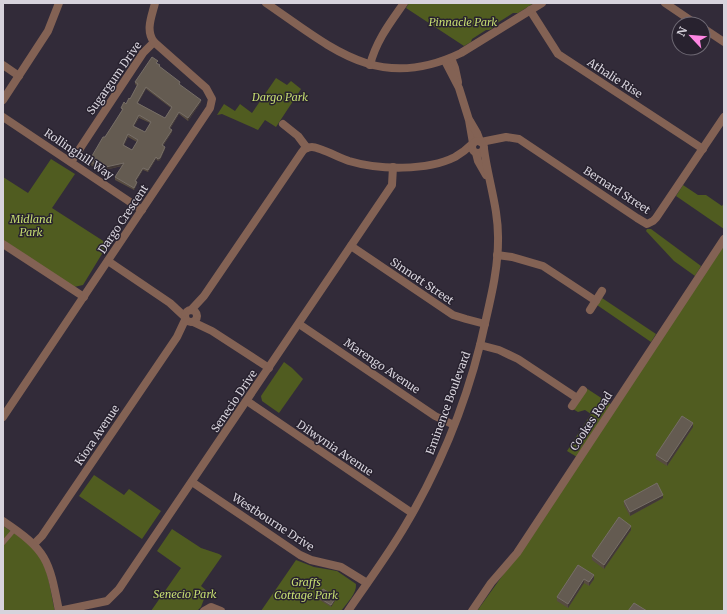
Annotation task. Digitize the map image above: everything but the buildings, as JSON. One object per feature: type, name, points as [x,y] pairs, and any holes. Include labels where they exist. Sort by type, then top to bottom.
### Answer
[{"type":"street","points":[[3,100],[48,31],[59,3]]},
{"type":"street","name":"Sugargum Drive","points":[[71,162],[143,53],[154,42],[150,36],[149,30],[156,3]]},
{"type":"street","points":[[266,3],[335,50],[370,65],[397,69],[423,66],[448,59],[461,53],[542,3]]},
{"type":"street","points":[[370,65],[379,39],[404,3]]},
{"type":"street","points":[[665,3],[684,16]]},
{"type":"street","name":"Athalie Rise","points":[[530,10],[558,54],[703,149]]},
{"type":"street","points":[[711,33],[724,42]]},
{"type":"street","name":"Dargo Crescent","points":[[3,417],[212,103],[210,93],[206,88],[154,42]]},
{"type":"street","name":"Eminence Boulevard","points":[[348,611],[388,552],[412,513],[436,467],[454,425],[470,380],[485,324],[497,255],[498,241],[496,214],[479,144],[459,88],[456,68],[448,59]]},
{"type":"street","points":[[3,65],[19,76]]},
{"type":"street","name":"Rollinghill Way","points":[[3,117],[142,210]]},
{"type":"street","name":"Bernard Street","points":[[479,144],[501,137],[510,136],[523,141],[647,224],[653,222],[656,218],[724,117]]},
{"type":"street","points":[[283,124],[298,136],[307,148],[314,148],[340,158],[365,165],[416,167],[428,165],[442,162],[479,144],[481,152],[454,157]]},
{"type":"street","name":"Kiora Avenue","points":[[34,544],[42,536],[302,152],[307,148]]},
{"type":"street","name":"Eminence Boulevard","points":[[475,153],[489,181]]},
{"type":"street","name":"Senecio Drive","points":[[59,611],[101,603],[114,595],[247,401],[392,185],[393,167]]},
{"type":"street","name":"Cookes Road","points":[[472,611],[491,583],[516,553],[724,239]]},
{"type":"street","points":[[3,244],[84,297]]},
{"type":"street","name":"Sinnott Street","points":[[351,246],[453,315],[485,324]]},
{"type":"street","points":[[497,255],[518,258],[543,266],[596,301]]},
{"type":"street","points":[[108,261],[269,368]]},
{"type":"street","points":[[590,310],[602,291]]},
{"type":"street","name":"Marengo Avenue","points":[[299,324],[435,416],[454,425]]},
{"type":"street","points":[[480,345],[499,350],[518,359],[577,398]]},
{"type":"street","points":[[572,406],[583,390]]},
{"type":"street","name":"Dilwynia Avenue","points":[[247,401],[412,513]]},
{"type":"street","name":"Westbourne Drive","points":[[192,482],[300,555],[319,562],[341,567],[367,583]]},
{"type":"street","points":[[3,521],[34,544],[43,555],[50,569],[59,611]]},
{"type":"street","points":[[204,611],[211,606],[222,611]]},
{"type":"lane","points":[[3,543],[14,529]]},
{"type":"green space","name":"Pinnacle Park","points":[[409,3],[534,3],[518,13],[513,13],[494,25],[493,28],[486,30],[472,39],[471,42],[464,46],[406,8]]},
{"type":"green space","name":"Dargo Park","points":[[276,78],[287,85],[291,81],[301,89],[276,127],[265,120],[258,130],[222,114],[217,115],[224,104],[235,111],[240,104],[252,113]]},
{"type":"green space","name":"Midland Park","points":[[51,159],[75,174],[52,208],[108,244],[83,285],[74,287],[3,240],[3,177],[28,193]]},
{"type":"green space","points":[[683,185],[698,195],[706,195],[722,206],[724,203],[724,229],[676,196]]},
{"type":"green space","points":[[647,229],[651,229],[701,266],[695,276],[674,261],[646,231]]},
{"type":"green space","points":[[724,245],[724,611],[477,611],[505,572]]},
{"type":"green space","points":[[602,298],[656,334],[651,342],[597,305]]},
{"type":"green space","points":[[284,362],[303,379],[279,413],[262,401],[261,396]]},
{"type":"green space","points":[[586,388],[612,405],[577,457],[567,451],[591,414],[585,410],[578,412],[573,409]]},
{"type":"green space","points":[[94,475],[124,495],[129,489],[161,511],[142,539],[79,496]]},
{"type":"green space","points":[[3,526],[29,544],[40,557],[44,564],[55,611],[3,611]]},
{"type":"green space","name":"Senecio Park","points":[[172,529],[201,548],[222,556],[201,586],[207,591],[201,607],[197,611],[151,611],[181,568],[157,551]]},
{"type":"green space","name":"Graffs Cottage Park","points":[[296,560],[314,567],[337,571],[356,584],[355,591],[341,611],[261,611]]}]
